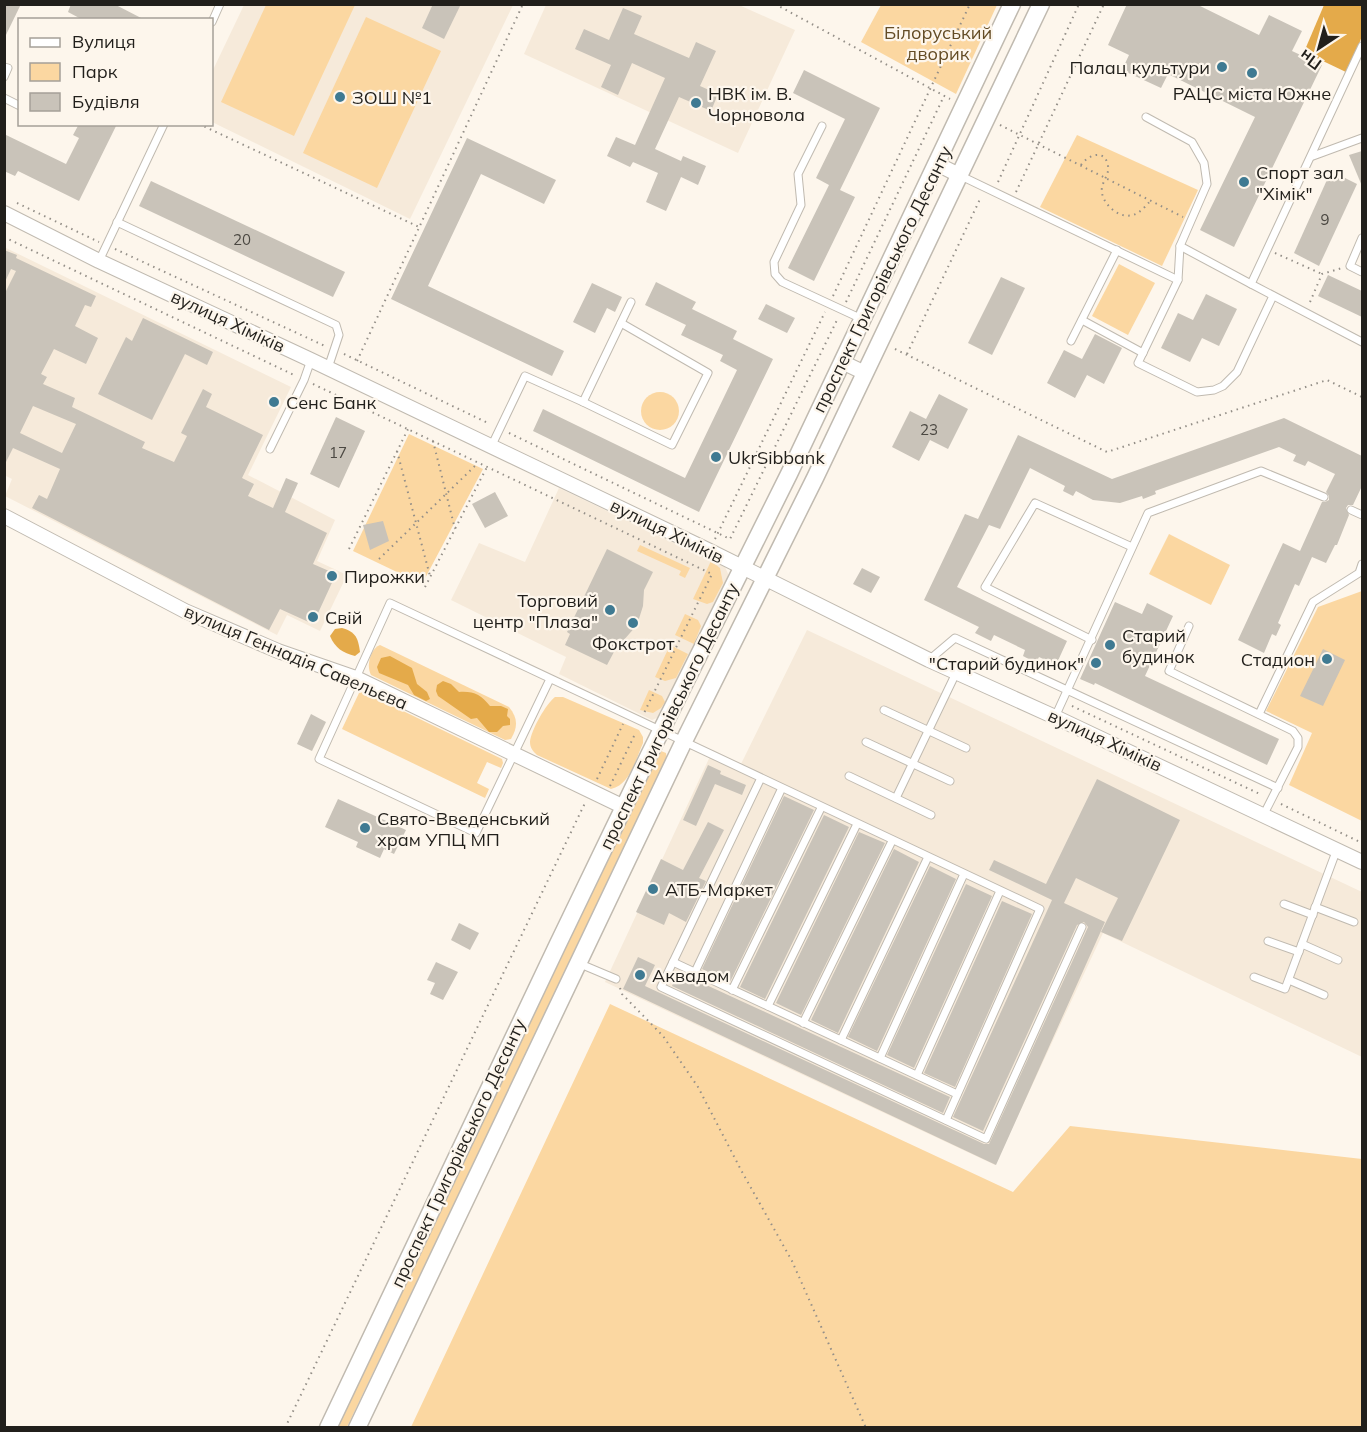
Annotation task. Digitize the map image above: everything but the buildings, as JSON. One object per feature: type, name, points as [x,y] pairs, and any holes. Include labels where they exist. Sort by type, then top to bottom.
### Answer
[{"type":"street","name":"проспект Григорівського Десанту","points":[[328,1428],[624,807],[842,362],[1012,4]]},
{"type":"street","name":"проспект Григорівського Десанту","points":[[357,1428],[683,742],[815,478],[1041,4]]},
{"type":"street","points":[[937,164],[959,175]]},
{"type":"street","name":"вулиця Хіміків","points":[[4,213],[99,261],[710,551],[956,673],[1362,861]]},
{"type":"street","points":[[842,362],[865,373]]},
{"type":"street","name":"вулиця Геннадія Савельєва","points":[[4,516],[185,611],[278,651],[356,678],[624,807]]},
{"type":"lane","points":[[213,20],[220,4]]},
{"type":"lane","points":[[1251,284],[1313,156],[1362,46]]},
{"type":"lane","points":[[4,66],[8,68],[4,77]]},
{"type":"lane","points":[[4,98],[18,105]]},
{"type":"lane","points":[[1146,117],[1192,142],[1204,163],[1207,184],[1180,246],[1178,280],[1138,363],[1197,392],[1214,390],[1223,386],[1237,372],[1273,296]]},
{"type":"lane","points":[[99,261],[163,126]]},
{"type":"lane","points":[[822,126],[798,174],[801,205],[774,262],[775,274],[782,282],[862,319]]},
{"type":"lane","points":[[1313,156],[1362,138]]},
{"type":"lane","points":[[959,175],[1178,280]]},
{"type":"lane","points":[[117,222],[336,325],[339,335],[328,368]]},
{"type":"lane","points":[[1362,238],[1350,266],[1362,272]]},
{"type":"lane","points":[[1180,246],[1305,314],[1362,342]]},
{"type":"lane","points":[[1071,341],[1117,250]]},
{"type":"lane","points":[[583,402],[631,302]]},
{"type":"lane","points":[[1082,320],[1143,353]]},
{"type":"lane","points":[[491,447],[525,376],[672,445],[708,373],[621,323]]},
{"type":"lane","points":[[270,449],[304,380],[311,360]]},
{"type":"lane","points":[[1055,717],[1148,513],[1261,471],[1324,497]]},
{"type":"lane","points":[[1092,640],[985,587],[1035,503],[1132,546]]},
{"type":"lane","points":[[1351,510],[1362,515]]},
{"type":"lane","points":[[1259,714],[1313,602],[1359,573],[1362,564]]},
{"type":"lane","points":[[550,679],[476,833],[319,759],[390,603],[661,731],[760,780],[1040,909],[946,1120]]},
{"type":"lane","points":[[1189,626],[1169,671],[1293,731],[1298,738],[1298,747],[1264,814]]},
{"type":"lane","points":[[929,660],[955,638],[1278,788]]},
{"type":"lane","points":[[896,798],[956,673]]},
{"type":"lane","points":[[884,710],[966,748]]},
{"type":"lane","points":[[866,742],[950,781]]},
{"type":"lane","points":[[849,776],[931,815]]},
{"type":"lane","points":[[760,780],[661,987],[986,1139],[1083,927]]},
{"type":"lane","points":[[695,972],[781,789]]},
{"type":"lane","points":[[732,990],[821,808]]},
{"type":"lane","points":[[768,1006],[857,824]]},
{"type":"lane","points":[[804,1023],[892,841]]},
{"type":"lane","points":[[1254,977],[1286,989],[1337,849]]},
{"type":"lane","points":[[841,1040],[928,857]]},
{"type":"lane","points":[[880,1058],[964,874]]},
{"type":"lane","points":[[917,1075],[1000,891]]},
{"type":"lane","points":[[1284,904],[1354,922]]},
{"type":"lane","points":[[1268,941],[1338,960]]},
{"type":"lane","points":[[673,962],[957,1094]]},
{"type":"lane","points":[[578,963],[616,979]]},
{"type":"lane","points":[[1289,980],[1324,996]]},
{"type":"path","points":[[357,361],[523,4]]},
{"type":"path","points":[[710,551],[970,4]]},
{"type":"path","points":[[993,191],[1079,4]]},
{"type":"path","points":[[1012,200],[1104,4]]},
{"type":"path","points":[[204,126],[419,227]]},
{"type":"path","points":[[1081,165],[1092,155],[1097,154],[1105,159],[1108,166],[1102,191],[1106,202],[1117,212],[1129,216],[1135,215],[1150,200]]},
{"type":"path","points":[[907,354],[985,188]]},
{"type":"path","points":[[15,202],[357,361],[730,540]]},
{"type":"path","points":[[4,237],[712,574],[604,797]]},
{"type":"path","points":[[1268,250],[1322,274],[1350,266]]},
{"type":"path","points":[[1305,314],[1322,274]]},
{"type":"path","points":[[880,341],[1107,453],[1327,380],[1362,397]]},
{"type":"path","points":[[349,549],[408,429]]},
{"type":"path","points":[[433,441],[455,529]]},
{"type":"path","points":[[397,451],[430,576]]},
{"type":"path","points":[[379,559],[478,463]]},
{"type":"path","points":[[425,587],[488,467]]},
{"type":"path","points":[[1062,702],[1362,843]]},
{"type":"path","points":[[285,1428],[627,715]]},
{"type":"path","points":[[616,979],[622,994],[663,1036],[698,1087],[792,1261],[866,1428]]},
{"type":"shaded area","name":"ЗОШ №1","points":[[244,5],[513,5],[410,219],[213,122],[213,70]]},
{"type":"shaded area","name":"НВК ім. В. Чорновола","points":[[546,5],[739,5],[795,30],[738,153],[524,54]]},
{"type":"shaded area","points":[[1324,5],[1362,5],[1362,36],[1348,73],[1304,52]]},
{"type":"shaded area","points":[[4,247],[291,387],[248,475],[335,520],[317,561],[347,575],[320,631],[287,615],[277,635],[5,496],[12,479],[4,475]]},
{"type":"shaded area","points":[[559,488],[725,567],[730,578],[659,717],[652,720],[559,674],[566,657],[451,600],[479,543],[525,562]]},
{"type":"shaded area","points":[[342,628],[350,631],[357,639],[360,652],[355,656],[340,649],[330,636],[335,629]]},
{"type":"shaded area","points":[[807,630],[1362,892],[1362,1057],[1103,933],[995,1165],[605,982],[713,750],[741,764]]},
{"type":"shaded area","points":[[390,656],[412,668],[417,684],[427,692],[430,699],[426,701],[414,695],[408,685],[379,673],[377,667],[381,658]]},
{"type":"shaded area","points":[[443,681],[451,684],[459,692],[477,694],[490,706],[501,706],[508,709],[507,716],[510,719],[510,725],[503,726],[497,732],[489,732],[477,718],[471,719],[438,696],[437,685]]},
{"type":"green space","points":[[266,5],[355,5],[294,136],[221,102]]},
{"type":"green space","name":"Білоруський дворик","points":[[881,5],[997,5],[956,94],[861,42]]},
{"type":"green space","points":[[366,17],[441,51],[377,188],[303,153]]},
{"type":"green space","points":[[1077,135],[1198,190],[1162,266],[1040,207]]},
{"type":"green space","points":[[1119,264],[1155,283],[1128,335],[1092,316]]},
{"type":"green space","points":[[660,392],[674,397],[679,411],[674,425],[660,430],[646,425],[641,411],[646,397]]},
{"type":"green space","points":[[409,434],[483,469],[422,584],[353,551]]},
{"type":"green space","points":[[1169,534],[1230,565],[1211,605],[1149,574]]},
{"type":"green space","points":[[640,545],[690,568],[685,578],[679,575],[681,571],[637,551]]},
{"type":"green space","points":[[711,561],[720,568],[723,583],[713,602],[707,604],[693,599]]},
{"type":"green space","name":"Стадион","points":[[1362,591],[1362,821],[1289,785],[1312,733],[1266,711],[1318,607]]},
{"type":"green space","points":[[685,614],[698,620],[701,626],[694,644],[675,635]]},
{"type":"green space","points":[[380,645],[509,707],[516,723],[511,739],[505,740],[371,675],[370,658]]},
{"type":"green space","points":[[670,645],[688,654],[676,678],[665,681],[655,677]]},
{"type":"green space","points":[[649,690],[662,696],[665,702],[653,713],[640,710]]},
{"type":"green space","points":[[364,692],[502,759],[501,768],[487,762],[477,783],[489,789],[485,798],[342,729],[359,693]]},
{"type":"green space","points":[[555,697],[563,697],[639,730],[643,743],[632,770],[618,787],[611,789],[537,755],[532,749],[530,742],[536,724]]},
{"type":"green space","points":[[661,751],[666,753],[667,760],[347,1427],[337,1428],[658,753]]},
{"type":"green space","points":[[610,1004],[1013,1192],[1070,1126],[1362,1159],[1362,1427],[411,1427]]},
{"type":"place","name":"Палац культури","points":[[1222,67]]},
{"type":"place","name":"РАЦС міста Южне","points":[[1252,73]]},
{"type":"place","name":"ЗОШ №1","points":[[340,97]]},
{"type":"place","name":"НВК ім. В. Чорновола","points":[[696,103]]},
{"type":"place","name":"Спорт зал \"Хімік\"","points":[[1244,182]]},
{"type":"place","name":"Сенс Банк","points":[[274,402]]},
{"type":"place","name":"UkrSibbank","points":[[716,457]]},
{"type":"place","name":"Пирожки","points":[[332,576]]},
{"type":"place","name":"Торговий центр \"Плаза\"","points":[[610,610]]},
{"type":"place","name":"Свій","points":[[313,617]]},
{"type":"place","name":"Фокстрот","points":[[633,623]]},
{"type":"place","name":"Старий будинок","points":[[1110,645]]},
{"type":"place","name":"Стадион","points":[[1327,659]]},
{"type":"place","name":"\"Старий будинок\"","points":[[1096,663]]},
{"type":"place","name":"Свято-Введенський храм УПЦ МП","points":[[365,828]]},
{"type":"place","name":"АТБ-Маркет","points":[[653,889]]},
{"type":"place","name":"Аквадом","points":[[640,975]]}]
